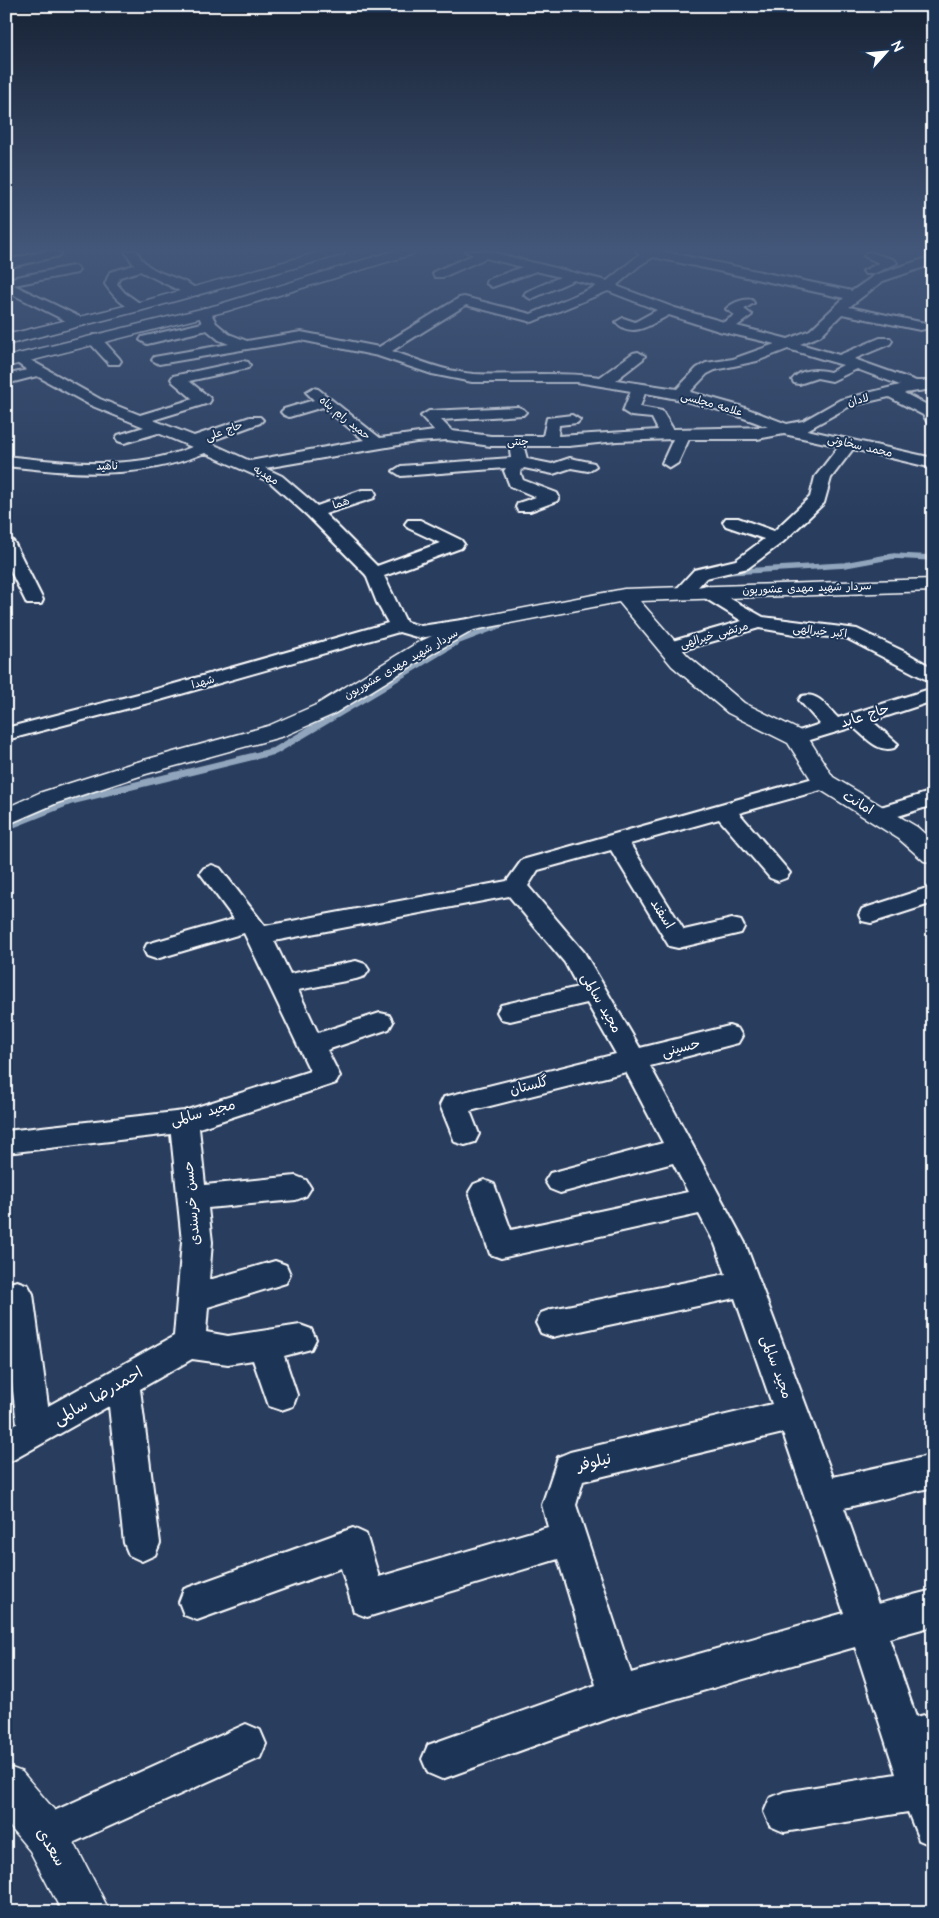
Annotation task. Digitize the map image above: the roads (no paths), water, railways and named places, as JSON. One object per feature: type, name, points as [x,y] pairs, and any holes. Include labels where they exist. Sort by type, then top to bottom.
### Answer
[{"type":"street","points":[[12,360],[88,341]]},
{"type":"street","points":[[95,341],[114,361]]},
{"type":"street","points":[[234,341],[246,345]]},
{"type":"street","name":"علامه مجلسی","points":[[160,360],[273,341]]},
{"type":"street","name":"علامه مجلسی","points":[[324,341],[381,352],[437,371],[472,378],[576,378],[680,394],[736,409],[788,430]]},
{"type":"street","points":[[381,352],[400,341]]},
{"type":"street","points":[[777,341],[890,373],[914,386]]},
{"type":"street","points":[[680,394],[702,371],[721,364],[752,358],[795,341]]},
{"type":"street","points":[[840,360],[885,341]]},
{"type":"street","points":[[603,382],[638,356]]},
{"type":"street","name":"مهدیه","points":[[12,360],[38,371],[95,402],[200,444],[276,479],[314,512],[374,573],[386,603],[399,626]]},
{"type":"street","points":[[721,364],[742,370]]},
{"type":"street","points":[[799,380],[816,373],[832,377],[856,364]]},
{"type":"street","points":[[138,420],[204,400],[178,379],[243,365]]},
{"type":"street","points":[[6,380],[38,371]]},
{"type":"street","name":"لادان","points":[[788,430],[807,425],[845,403],[914,386],[933,386]]},
{"type":"street","points":[[640,388],[631,411],[657,414],[675,434],[670,464]]},
{"type":"street","name":"حمید رام پناه","points":[[313,392],[377,443]]},
{"type":"street","points":[[891,392],[929,412],[933,420]]},
{"type":"street","points":[[290,412],[325,402]]},
{"type":"street","points":[[447,435],[429,416],[518,412]]},
{"type":"street","name":"حاج علی","points":[[200,444],[255,420]]},
{"type":"street","points":[[550,440],[552,421],[572,420]]},
{"type":"street","points":[[124,438],[159,428]]},
{"type":"street","name":"جنتی","points":[[250,466],[272,456],[447,435],[491,441],[569,441],[634,435],[757,434],[788,430]]},
{"type":"street","name":"محمد سخاوتی","points":[[788,430],[933,463]]},
{"type":"street","points":[[629,452],[634,435]]},
{"type":"street","points":[[516,441],[520,462]]},
{"type":"street","name":"ناهید","points":[[8,453],[74,466],[120,466],[167,462],[200,444]]},
{"type":"street","points":[[681,594],[700,574],[742,564],[777,538],[818,499],[823,476],[849,444]]},
{"type":"street","points":[[240,446],[272,456]]},
{"type":"street","points":[[64,451],[74,466]]},
{"type":"street","points":[[520,462],[512,471],[516,483],[551,497],[524,507]]},
{"type":"street","points":[[401,471],[456,474],[520,462],[553,469],[570,463],[588,466]]},
{"type":"street","name":"هما","points":[[314,512],[368,494]]},
{"type":"street","points":[[732,522],[777,538]]},
{"type":"street","points":[[374,573],[456,544],[414,524]]},
{"type":"street","points":[[6,544],[34,600]]},
{"type":"street","name":"سردار شهید مهدی عشوریون","points":[[6,817],[48,798],[138,768],[276,731],[324,710],[425,648],[468,625],[624,595],[933,585]]},
{"type":"street","name":"اکبر خیرالهی","points":[[706,591],[758,622],[800,629],[850,633],[898,656],[933,677]]},
{"type":"street","points":[[624,595],[680,661],[736,708],[797,738]]},
{"type":"street","name":"مرتضی خیرالهی","points":[[669,648],[758,622]]},
{"type":"street","points":[[399,626],[420,632],[468,625]]},
{"type":"street","name":"شهدا","points":[[6,734],[153,696],[399,626]]},
{"type":"street","name":"حاج عابد","points":[[797,738],[933,694]]},
{"type":"street","points":[[809,700],[834,726]]},
{"type":"street","points":[[856,719],[887,744]]},
{"type":"street","name":"امانت","points":[[797,738],[824,782],[908,833],[933,855]]},
{"type":"street","points":[[156,950],[254,929],[516,887],[530,865],[824,782]]},
{"type":"street","points":[[879,815],[933,798]]},
{"type":"street","points":[[724,810],[778,873]]},
{"type":"street","name":"اسفند","points":[[616,840],[678,940],[732,927]]},
{"type":"street","name":"مجید سالمی","points":[[6,1142],[184,1122],[326,1076],[254,929],[212,873]]},
{"type":"street","name":"مجید سالمی","points":[[516,887],[575,958],[633,1060],[730,1243],[823,1496],[866,1625],[918,1735],[927,1808]]},
{"type":"street","points":[[870,915],[933,894]]},
{"type":"street","points":[[282,984],[356,970]]},
{"type":"street","points":[[510,1012],[594,992]]},
{"type":"street","points":[[311,1045],[380,1022]]},
{"type":"street","name":"حسینی","points":[[633,1060],[729,1036]]},
{"type":"street","name":"گلستان","points":[[464,1134],[454,1105],[633,1060]]},
{"type":"street","name":"حسن خرسندی","points":[[184,1122],[197,1242],[189,1344]]},
{"type":"street","points":[[560,1181],[681,1150]]},
{"type":"street","points":[[192,1198],[296,1188]]},
{"type":"street","points":[[484,1192],[500,1245],[708,1200]]},
{"type":"street","points":[[193,1298],[275,1274]]},
{"type":"street","points":[[552,1323],[744,1283]]},
{"type":"street","points":[[17,1294],[35,1432]]},
{"type":"street","points":[[189,1344],[228,1350],[300,1339]]},
{"type":"street","name":"احمدرضا سالمی","points":[[6,1448],[189,1344]]},
{"type":"street","points":[[264,1345],[281,1395]]},
{"type":"street","points":[[123,1382],[142,1543]]},
{"type":"street","name":"نیلوفر","points":[[619,1696],[559,1505],[570,1468],[793,1415]]},
{"type":"street","points":[[823,1496],[933,1471]]},
{"type":"street","points":[[198,1602],[353,1546],[367,1599],[569,1538]]},
{"type":"street","points":[[442,1759],[619,1696],[866,1625],[933,1608]]},
{"type":"street","points":[[46,1835],[246,1744]]},
{"type":"street","name":"سعدی","points":[[6,1788],[46,1835],[87,1912]]},
{"type":"street","points":[[784,1812],[927,1808]]},
{"type":"waterway","points":[[727,572],[845,565],[894,556],[933,558]]},
{"type":"waterway","points":[[381,688],[459,641],[509,622]]},
{"type":"waterway","points":[[6,827],[71,801],[275,751],[383,687]]}]
